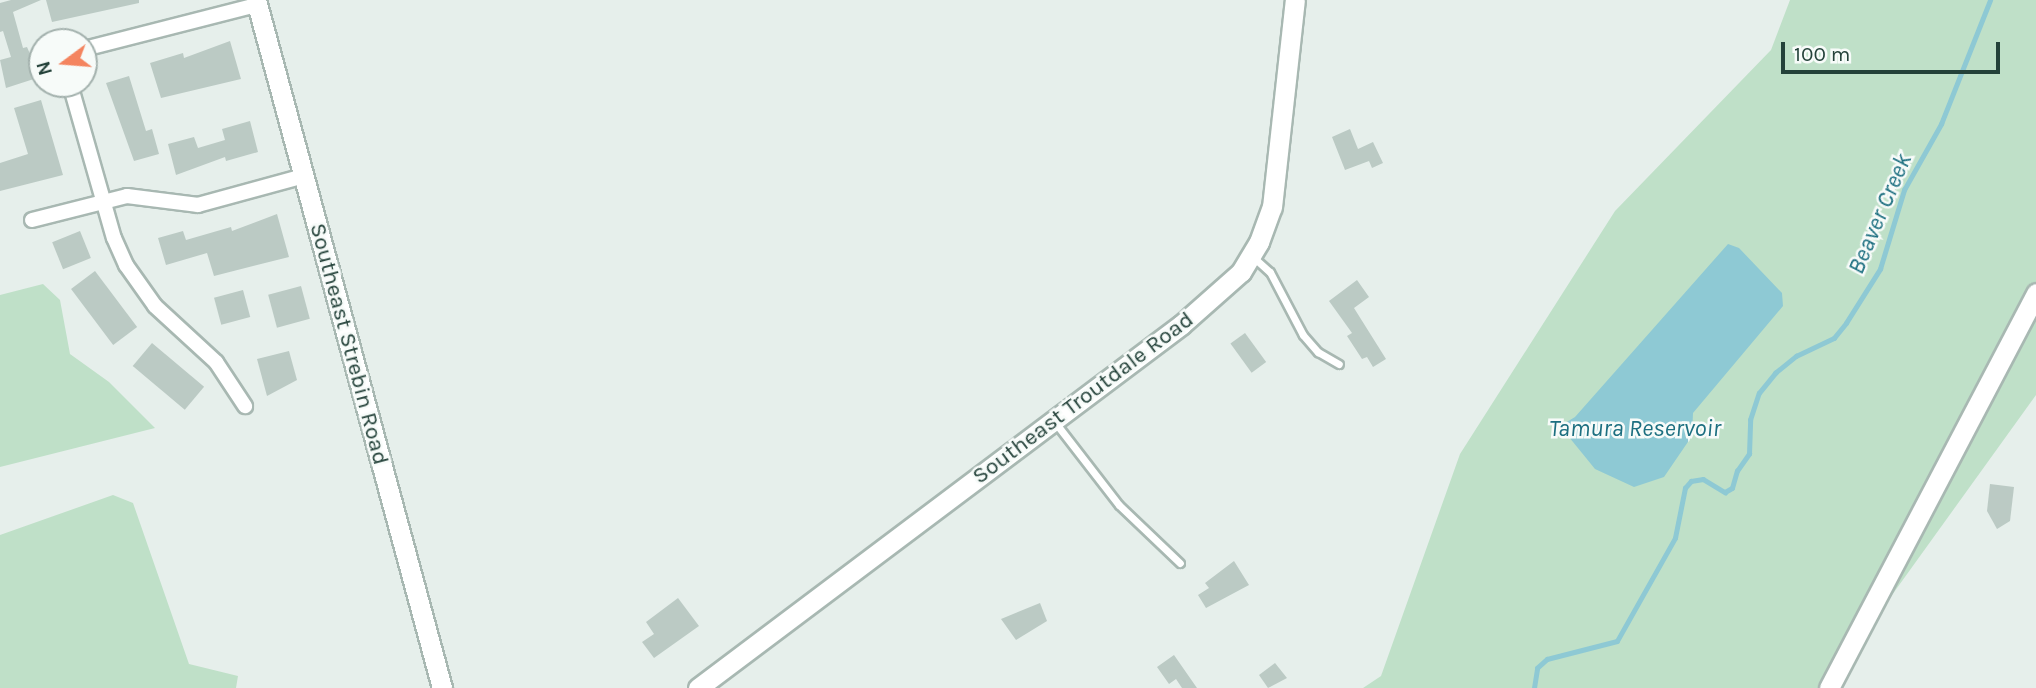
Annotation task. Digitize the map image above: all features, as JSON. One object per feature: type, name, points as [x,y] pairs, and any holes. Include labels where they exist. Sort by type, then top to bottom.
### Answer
[{"type":"street","name":"Southeast Troutdale Road","points":[[701,687],[1181,326],[1223,289],[1252,256],[1266,225],[1276,184],[1295,0]]},
{"type":"street","points":[[98,45],[257,2]]},
{"type":"street","name":"Southeast Strebin Road","points":[[257,2],[442,688]]},
{"type":"street","points":[[74,98],[114,238],[138,286],[216,362],[245,406]]},
{"type":"street","points":[[32,220],[127,197],[198,205],[304,176]]},
{"type":"street","points":[[1829,688],[2036,293]]},
{"type":"lane","points":[[1252,256],[1270,272],[1303,335],[1339,364]]},
{"type":"lane","points":[[1054,421],[1119,505],[1180,563]]},
{"type":"green space","points":[[1790,0],[2036,0],[2036,395],[1825,688],[1363,688],[1381,676],[1460,454],[1615,211],[1771,50]]},
{"type":"green space","points":[[43,284],[60,300],[70,354],[109,382],[155,428],[0,467],[0,295]]},
{"type":"green space","points":[[113,495],[133,503],[189,664],[238,676],[236,688],[0,688],[0,535]]},
{"type":"water","name":"Tamura Reservoir","points":[[1728,244],[1739,248],[1782,293],[1783,306],[1693,413],[1692,436],[1664,477],[1634,487],[1595,469],[1560,426],[1575,417]]},
{"type":"building","points":[[11,0],[41,0],[13,12],[23,48],[28,49],[28,81],[6,88],[0,60],[11,57],[3,31],[0,32],[0,3]]},
{"type":"building","points":[[46,0],[139,0],[139,3],[52,22]]},
{"type":"building","points":[[230,41],[241,79],[161,98],[150,63],[183,53],[184,58]]},
{"type":"building","points":[[129,76],[146,131],[152,129],[159,154],[134,161],[106,83]]},
{"type":"building","points":[[41,100],[63,175],[0,191],[0,163],[28,154],[14,108]]},
{"type":"building","points":[[250,121],[258,152],[226,161],[225,157],[176,175],[168,144],[194,137],[198,148],[225,140],[222,129]]},
{"type":"building","points":[[1350,129],[1358,149],[1373,142],[1383,163],[1372,168],[1369,161],[1345,170],[1332,137]]},
{"type":"building","points":[[277,214],[289,257],[214,276],[207,253],[166,265],[158,238],[183,231],[186,240],[231,227],[232,231]]},
{"type":"building","points":[[80,231],[91,258],[63,269],[52,242]]},
{"type":"building","points":[[95,271],[137,327],[113,345],[71,289]]},
{"type":"building","points":[[1357,280],[1369,297],[1354,308],[1386,359],[1373,367],[1367,357],[1362,359],[1347,336],[1352,333],[1329,301]]},
{"type":"building","points":[[301,286],[310,319],[277,328],[268,295]]},
{"type":"building","points":[[243,290],[250,317],[221,325],[214,298]]},
{"type":"building","points":[[1245,333],[1266,362],[1252,373],[1230,344]]},
{"type":"building","points":[[152,343],[204,387],[185,410],[133,366]]},
{"type":"building","points":[[289,351],[297,380],[267,396],[257,359]]},
{"type":"building","points":[[1990,484],[2014,487],[2010,521],[1997,529],[1987,511]]},
{"type":"building","points":[[1234,561],[1249,585],[1206,608],[1198,595],[1209,588],[1205,583]]},
{"type":"building","points":[[678,598],[699,626],[654,658],[642,642],[654,634],[646,622]]},
{"type":"building","points":[[1040,603],[1047,621],[1016,640],[1001,619]]},
{"type":"building","points":[[1174,655],[1197,688],[1182,688],[1176,679],[1169,684],[1157,667]]},
{"type":"building","points":[[1275,663],[1287,678],[1268,688],[1259,675]]},
{"type":"waterway","name":"Beaver Creek","points":[[1534,688],[1537,668],[1547,659],[1617,641],[1675,538],[1685,488],[1691,481],[1703,479],[1725,492],[1732,488],[1737,471],[1749,454],[1750,420],[1759,393],[1775,373],[1796,356],[1834,338],[1846,323],[1880,269],[1904,190],[1941,124],[1990,0]]}]
